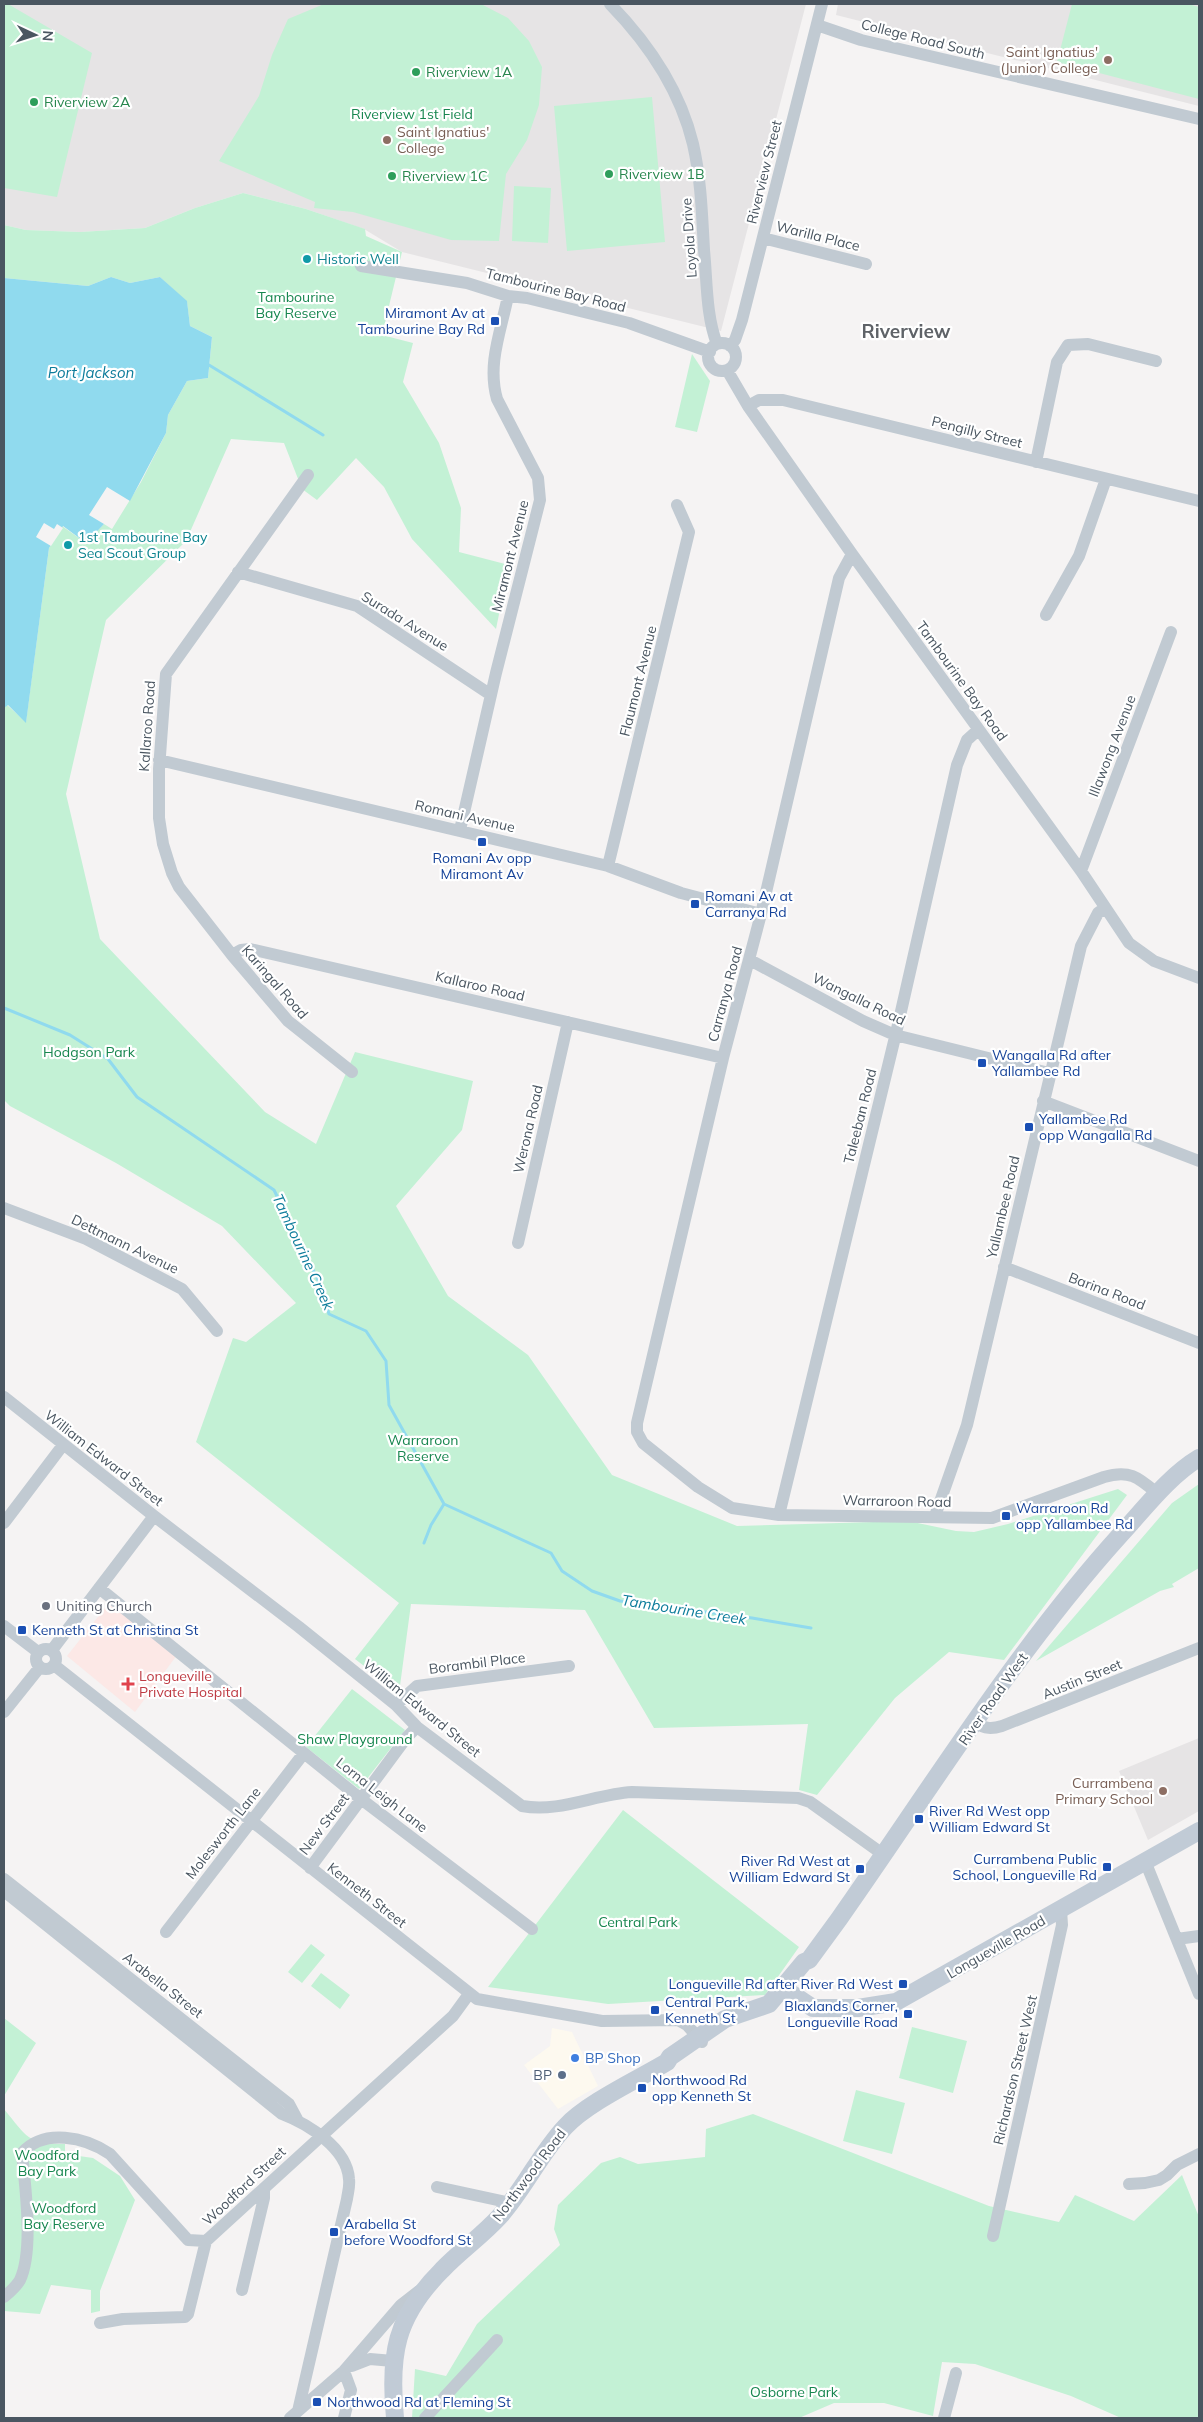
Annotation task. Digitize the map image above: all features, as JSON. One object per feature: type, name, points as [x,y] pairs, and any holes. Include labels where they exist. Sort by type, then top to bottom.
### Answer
[{"type":"main road","name":"River Road West","points":[[786,1990],[808,1966],[809,1960],[1037,1637],[1100,1558],[1158,1494],[1188,1464],[1199,1458]]},
{"type":"main road","name":"Longueville Road","points":[[786,1990],[808,2006],[818,2009],[882,2006],[896,2002],[1199,1830]]},
{"type":"main road","name":"Northwood Road","points":[[426,2288],[511,2203],[556,2138],[570,2122],[601,2100],[666,2062],[670,2057],[700,2039],[770,2014],[786,1990]]},
{"type":"main road","points":[[395,2418],[392,2361],[403,2323],[426,2288]]},
{"type":"street","name":"Loyola Drive","points":[[610,4],[638,34],[661,69],[680,106],[693,144],[701,200],[709,308],[719,347]]},
{"type":"street","name":"Riverview Street","points":[[719,347],[739,332],[822,4]]},
{"type":"street","name":"College Road South","points":[[817,25],[861,40],[1199,119]]},
{"type":"street","name":"Warilla Place","points":[[763,238],[866,264]]},
{"type":"street","name":"Tambourine Bay Road","points":[[361,266],[450,279],[508,296],[527,298],[719,347]]},
{"type":"street","name":"Miramont Avenue","points":[[460,830],[491,695],[540,500],[538,478],[497,399],[494,388],[495,353],[508,296]]},
{"type":"street","points":[[1036,462],[1056,362],[1068,345],[1088,344],[1156,361]]},
{"type":"street","points":[[719,347],[736,357],[734,365],[727,370],[719,371],[712,367],[708,360],[719,347]]},
{"type":"street","name":"Tambourine Bay Road","points":[[727,370],[748,406],[978,730],[1081,871],[1129,943],[1154,961],[1199,978]]},
{"type":"street","name":"Pengilly Street","points":[[748,406],[759,400],[783,400],[1199,501]]},
{"type":"street","name":"Kallaroo Road","points":[[308,475],[166,674],[159,760],[160,829],[172,873],[179,887],[228,951],[250,949],[723,1058]]},
{"type":"street","points":[[1046,616],[1079,556],[1106,479]]},
{"type":"street","name":"Flaumont Avenue","points":[[608,866],[689,532],[677,505]]},
{"type":"street","name":"Carranya Road","points":[[644,1443],[637,1432],[637,1423],[723,1058],[761,914],[839,578],[852,554]]},
{"type":"street","name":"Surada Avenue","points":[[238,572],[357,606],[491,695]]},
{"type":"street","name":"Illawong Avenue","points":[[1081,871],[1171,632]]},
{"type":"street","name":"Taleeban Road","points":[[779,1515],[895,1035],[957,765],[967,740],[978,730]]},
{"type":"street","name":"Romani Avenue","points":[[159,760],[608,866],[681,893],[761,914]]},
{"type":"street","name":"Yallambee Road","points":[[935,1516],[966,1426],[1049,1073],[1081,946],[1098,913],[1105,908]]},
{"type":"street","name":"Karingal Road","points":[[228,951],[297,1031],[352,1072]]},
{"type":"street","name":"Wangalla Road","points":[[750,960],[863,1021],[895,1035],[1049,1073]]},
{"type":"street","name":"Werona Road","points":[[518,1243],[568,1022]]},
{"type":"street","points":[[1043,1101],[1199,1161]]},
{"type":"street","name":"Dettmann Avenue","points":[[4,1208],[86,1239],[182,1289],[217,1332]]},
{"type":"street","name":"Barina Road","points":[[1004,1267],[1199,1343]]},
{"type":"street","name":"William Edward Street","points":[[4,1397],[154,1516],[299,1627],[396,1706],[417,1727],[522,1806],[538,1809],[616,1793],[632,1792],[798,1798],[810,1802],[884,1855]]},
{"type":"street","name":"Warraroon Road","points":[[644,1443],[685,1478],[732,1508],[779,1515],[992,1518],[1104,1477],[1122,1473],[1136,1477],[1158,1494]]},
{"type":"street","points":[[4,1523],[63,1445]]},
{"type":"street","points":[[52,1650],[154,1516]]},
{"type":"street","name":"Lorna Leigh Lane","points":[[98,1588],[362,1799],[532,1929]]},
{"type":"street","points":[[4,1626],[38,1652]]},
{"type":"street","points":[[43,1648],[52,1650],[56,1656],[54,1665],[46,1669],[40,1667],[35,1658],[38,1652],[43,1648]]},
{"type":"street","name":"Austin Street","points":[[976,1723],[982,1728],[992,1729],[1002,1726],[1199,1648]]},
{"type":"street","name":"Kenneth Street","points":[[54,1665],[477,1999],[602,2021],[678,2020],[688,2025],[700,2039]]},
{"type":"street","name":"Borambil Place","points":[[396,1706],[417,1686],[569,1666]]},
{"type":"street","points":[[4,1712],[40,1667]]},
{"type":"street","name":"New Street","points":[[310,1868],[417,1727]]},
{"type":"street","name":"Molesworth Lane","points":[[166,1932],[304,1752]]},
{"type":"street","points":[[1145,1861],[1199,1994]]},
{"type":"street","name":"Arabella Street","points":[[4,1879],[289,2104],[297,2119]]},
{"type":"street","name":"Arabella Street","points":[[4,1891],[282,2114],[297,2119],[320,2136],[333,2147],[343,2160],[348,2173],[349,2186],[294,2414]]},
{"type":"street","name":"Richardson Street West","points":[[993,2236],[1062,1925],[1061,1910]]},
{"type":"street","points":[[1177,1939],[1184,1936],[1199,1936]]},
{"type":"street","name":"Woodford Street","points":[[4,2297],[20,2280],[26,2255],[26,2190],[22,2153],[31,2143],[42,2138],[83,2140],[98,2146],[110,2154],[188,2240],[206,2241],[453,2016],[469,1994]]},
{"type":"street","points":[[1129,2184],[1146,2184],[1159,2180],[1177,2165],[1197,2155]]},
{"type":"street","points":[[437,2187],[511,2203]]},
{"type":"street","points":[[242,2290],[264,2198],[264,2188]]},
{"type":"street","points":[[100,2323],[122,2319],[185,2317],[188,2314],[206,2241]]},
{"type":"street","name":"Northwood Road","points":[[294,2414],[344,2371],[408,2298],[426,2288]]},
{"type":"street","points":[[425,2418],[497,2340]]},
{"type":"street","name":"Northwood Road","points":[[344,2371],[363,2360],[392,2361]]},
{"type":"street","points":[[344,2371],[351,2390],[344,2418]]},
{"type":"street","points":[[944,2418],[956,2373]]},
{"type":"shaded area","name":"Saint Ignatius' College","points":[[4,4],[806,4],[721,331],[402,252],[364,229],[306,209],[243,193],[195,208],[145,228],[80,232],[26,230],[4,225]]},
{"type":"shaded area","name":"Saint Ignatius' (Junior) College","points":[[838,4],[1199,4],[1199,106],[836,15]]},
{"type":"shaded area","name":"Longueville Private Hospital","points":[[109,1603],[177,1655],[135,1712],[67,1656]]},
{"type":"shaded area","name":"Currambena Primary School","points":[[1199,1738],[1199,1811],[1148,1840],[1119,1771]]},
{"type":"shaded area","name":"BP","points":[[552,2028],[572,2032],[598,2086],[558,2109],[524,2065],[550,2046]]},
{"type":"green space","name":"Riverview 2A","points":[[4,4],[8,4],[92,53],[57,197],[4,188]]},
{"type":"green space","name":"Riverview 1st Field","points":[[324,4],[481,4],[508,18],[529,41],[542,67],[539,105],[527,140],[506,174],[499,241],[451,240],[353,212],[314,208],[315,202],[219,161],[259,96],[272,55],[288,19]]},
{"type":"green space","points":[[1072,4],[1188,4],[1199,7],[1199,99],[1057,62]]},
{"type":"green space","name":"Riverview 1B","points":[[652,97],[665,242],[567,251],[554,106]]},
{"type":"green space","points":[[514,186],[551,188],[548,243],[512,241]]},
{"type":"green space","points":[[243,193],[306,209],[365,229],[366,236],[402,252],[382,335],[413,343],[403,382],[439,443],[461,508],[459,552],[509,565],[496,629],[412,539],[384,487],[356,458],[317,500],[302,489],[284,443],[231,439],[186,541],[106,620],[66,794],[100,939],[265,1112],[316,1144],[355,1052],[473,1081],[462,1130],[396,1206],[448,1296],[528,1355],[612,1475],[737,1526],[908,1521],[956,1531],[974,1532],[1008,1524],[1118,1489],[1127,1495],[1004,1660],[949,1652],[895,1698],[817,1795],[799,1790],[808,1724],[654,1728],[585,1610],[411,1604],[399,1693],[355,1659],[399,1603],[196,1442],[233,1338],[246,1342],[296,1303],[222,1226],[116,1163],[10,1106],[4,1100],[4,708],[7,705],[26,722],[49,548],[62,526],[86,543],[104,524],[112,529],[141,482],[166,433],[168,415],[187,381],[208,378],[212,337],[190,326],[187,302],[160,277],[130,283],[111,277],[88,286],[4,278],[4,225],[26,230],[80,232],[145,228],[195,208]]},
{"type":"green space","points":[[692,354],[710,381],[697,432],[675,427]]},
{"type":"green space","points":[[1199,1484],[1199,1568],[1172,1584],[1174,1587],[1160,1591],[1036,1661],[1172,1503]]},
{"type":"green space","name":"Shaw Playground","points":[[352,1689],[405,1730],[359,1789],[306,1747]]},
{"type":"green space","name":"Central Park","points":[[623,1810],[799,1947],[765,1995],[608,2004],[488,1987]]},
{"type":"green space","points":[[311,1944],[325,1955],[302,1983],[288,1972]]},
{"type":"green space","points":[[321,1973],[350,1995],[340,2009],[311,1986]]},
{"type":"green space","points":[[4,2018],[36,2043],[4,2096]]},
{"type":"green space","points":[[912,2027],[967,2041],[953,2093],[899,2078]]},
{"type":"green space","points":[[856,2090],[905,2103],[892,2154],[843,2141]]},
{"type":"green space","name":"Woodford Bay Reserve","points":[[4,2109],[18,2127],[29,2137],[42,2142],[65,2144],[65,2154],[93,2158],[120,2176],[135,2200],[100,2291],[100,2311],[91,2313],[91,2290],[51,2285],[40,2314],[4,2311]]},
{"type":"green space","name":"Osborne Park","points":[[753,2114],[989,2206],[1059,2222],[1075,2195],[1134,2221],[1182,2175],[1199,2217],[1199,2418],[1121,2418],[1071,2396],[975,2364],[942,2362],[933,2416],[884,2403],[834,2403],[799,2418],[412,2418],[415,2369],[446,2376],[477,2324],[560,2245],[554,2229],[558,2205],[601,2163],[620,2157],[638,2164],[705,2157],[706,2129]]},
{"type":"water","name":"Port Jackson","points":[[111,277],[130,283],[160,277],[187,301],[190,326],[212,337],[208,378],[187,381],[168,415],[166,433],[130,501],[107,487],[89,515],[104,524],[86,543],[63,526],[49,548],[26,723],[8,705],[4,708],[4,278],[88,286]]},
{"type":"pier","points":[[44,523],[54,529],[57,524],[63,528],[51,546],[36,537]]},
{"type":"waterway","points":[[209,365],[323,435]]},
{"type":"waterway","name":"Tambourine Creek","points":[[4,1008],[70,1035],[108,1059],[137,1097],[274,1190],[320,1284],[329,1314],[366,1331],[386,1361],[389,1405],[444,1504],[551,1553],[562,1571],[592,1591],[620,1601],[752,1618],[811,1628]]},
{"type":"waterway","points":[[424,1543],[431,1525],[444,1504]]},
{"type":"place","name":"Saint Ignatius' (Junior) College","points":[[1108,60]]},
{"type":"place","name":"Riverview 1A","points":[[416,72]]},
{"type":"place","name":"Riverview 2A","points":[[34,102]]},
{"type":"place","name":"Saint Ignatius' College","points":[[387,140]]},
{"type":"place","name":"Riverview 1B","points":[[609,174]]},
{"type":"place","name":"Riverview 1C","points":[[392,176]]},
{"type":"place","name":"Historic Well","points":[[307,259]]},
{"type":"place","name":"Miramont Av at Tambourine Bay Rd","points":[[495,321]]},
{"type":"place","name":"1st Tambourine Bay Sea Scout Group","points":[[68,545]]},
{"type":"place","name":"Romani Av opp Miramont Av","points":[[482,842]]},
{"type":"place","name":"Romani Av at Carranya Rd","points":[[695,904]]},
{"type":"place","name":"Wangalla Rd after Yallambee Rd","points":[[982,1063]]},
{"type":"place","name":"Yallambee Rd opp Wangalla Rd","points":[[1029,1127]]},
{"type":"place","name":"Warraroon Rd opp Yallambee Rd","points":[[1006,1516]]},
{"type":"place","name":"Uniting Church","points":[[46,1606]]},
{"type":"place","name":"Kenneth St at Christina St","points":[[22,1630]]},
{"type":"place","name":"Longueville Private Hospital","points":[[128,1684]]},
{"type":"place","name":"Currambena Primary School","points":[[1163,1791]]},
{"type":"place","name":"River Rd West opp William Edward St","points":[[919,1819]]},
{"type":"place","name":"Currambena Public School, Longueville Rd","points":[[1107,1867]]},
{"type":"place","name":"River Rd West at William Edward St","points":[[860,1869]]},
{"type":"place","name":"Longueville Rd after River Rd West","points":[[903,1984]]},
{"type":"place","name":"Central Park, Kenneth St","points":[[655,2010]]},
{"type":"place","name":"Blaxlands Corner, Longueville Road","points":[[908,2014]]},
{"type":"place","name":"BP Shop","points":[[575,2058]]},
{"type":"place","name":"BP","points":[[562,2075]]},
{"type":"place","name":"Northwood Rd opp Kenneth St","points":[[642,2088]]},
{"type":"place","name":"Arabella St before Woodford St","points":[[334,2232]]},
{"type":"place","name":"Northwood Rd at Fleming St","points":[[317,2402]]},
{"type":"district","name":"Riverview","points":[[906,331]]},
{"type":"park label","name":"Tambourine Bay Reserve","points":[[296,306]]},
{"type":"park label","name":"Hodgson Park","points":[[89,1052]]},
{"type":"park label","name":"Warraroon Reserve","points":[[423,1448]]},
{"type":"park label","name":"Woodford Bay Park","points":[[47,2164]]}]
